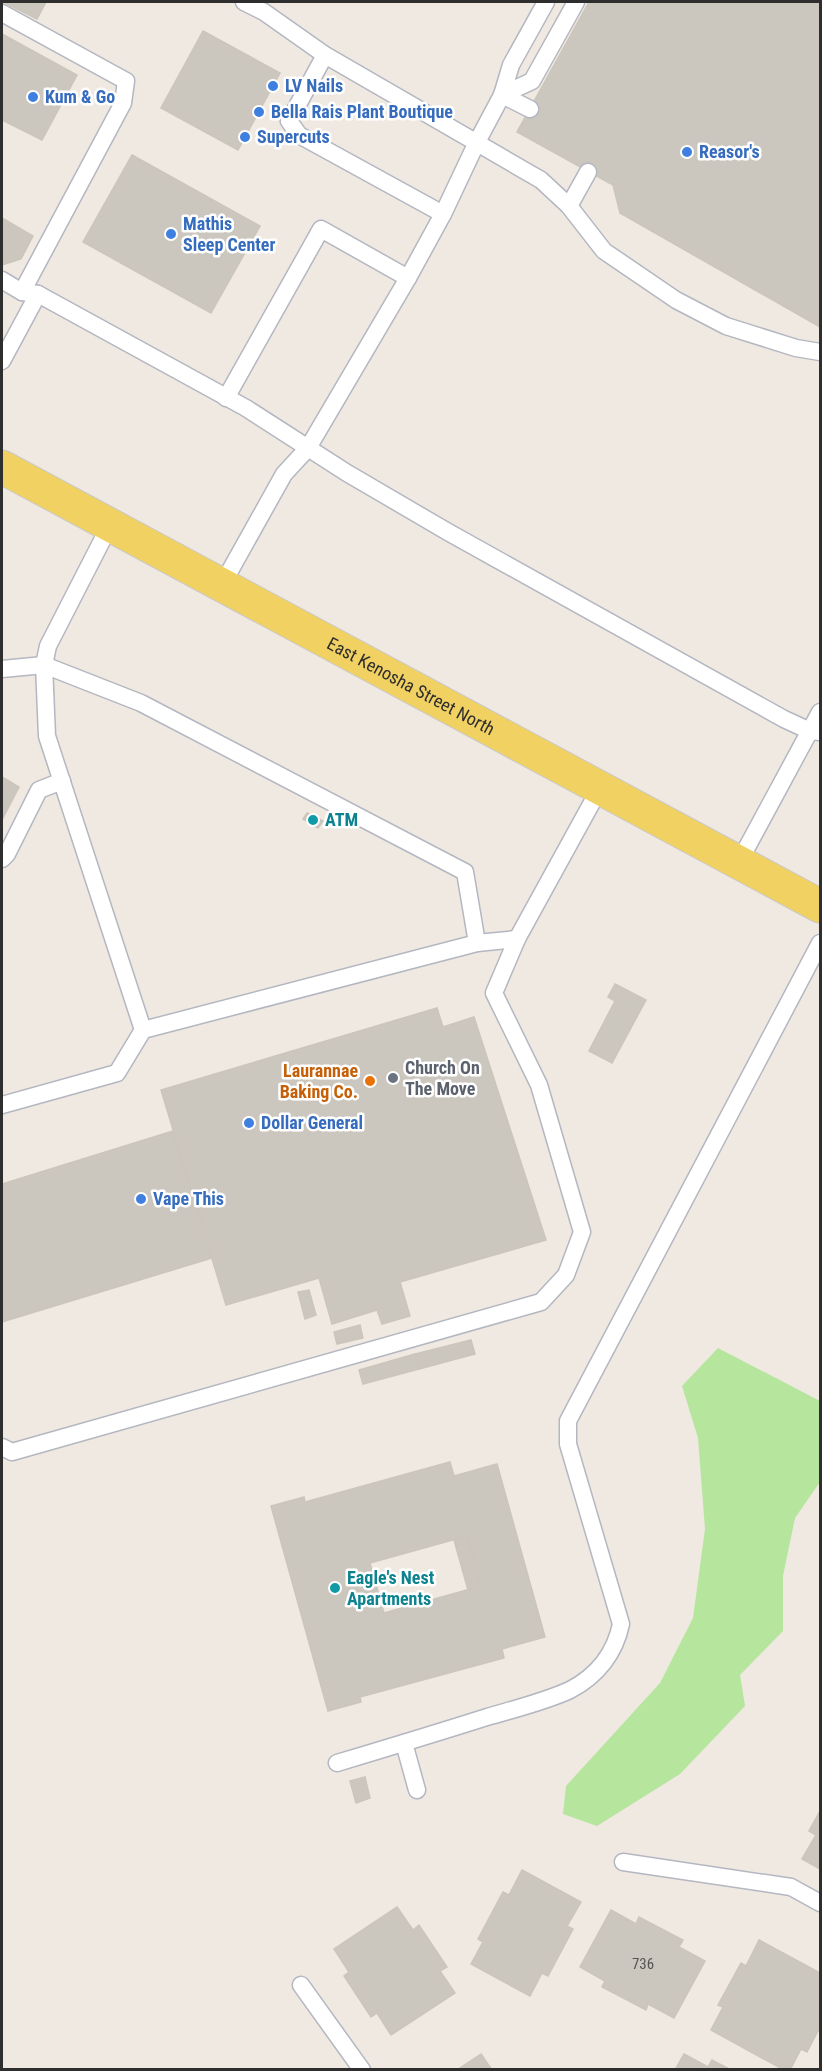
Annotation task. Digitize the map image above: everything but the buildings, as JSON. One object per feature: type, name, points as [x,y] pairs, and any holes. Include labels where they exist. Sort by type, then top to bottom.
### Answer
[{"type":"main road","name":"East Kenosha Street North","points":[[2,467],[820,906]]},
{"type":"lane","points":[[244,2],[264,12],[325,55],[541,180],[569,206],[604,252],[676,300],[726,326],[796,348],[820,352]]},
{"type":"lane","points":[[222,585],[284,474],[308,448],[408,278],[443,214],[502,94],[511,64],[546,2]]},
{"type":"lane","points":[[502,94],[532,81],[576,2]]},
{"type":"lane","points":[[2,13],[126,81],[123,103],[30,293],[2,361]]},
{"type":"lane","points":[[325,55],[289,121],[299,135],[443,214]]},
{"type":"lane","points":[[502,94],[530,109]]},
{"type":"lane","points":[[569,206],[588,172]]},
{"type":"lane","points":[[226,398],[321,229],[408,278]]},
{"type":"lane","points":[[2,280],[246,408],[308,448],[516,571],[784,719],[815,731]]},
{"type":"lane","points":[[110,525],[48,646],[44,665],[47,736],[144,1030]]},
{"type":"lane","points":[[2,669],[44,665],[141,703],[465,872],[477,943]]},
{"type":"lane","points":[[739,862],[815,731],[820,712]]},
{"type":"lane","points":[[2,859],[7,854],[39,790],[62,781]]},
{"type":"lane","points":[[2,1447],[12,1452],[540,1302],[566,1275],[582,1232],[539,1085],[494,993],[517,939],[600,788]]},
{"type":"lane","points":[[2,1106],[117,1073],[144,1030],[477,943],[517,939]]},
{"type":"lane","points":[[338,1762],[534,1703],[571,1689],[609,1658],[618,1638],[621,1624],[567,1444],[568,1421],[820,943]]},
{"type":"lane","points":[[404,1743],[417,1790]]},
{"type":"lane","points":[[623,1862],[791,1887],[820,1903]]},
{"type":"lane","points":[[301,1985],[362,2070]]},
{"type":"green space","points":[[718,1348],[820,1401],[820,1482],[795,1518],[783,1576],[783,1631],[740,1675],[745,1706],[680,1774],[597,1826],[563,1814],[566,1786],[660,1683],[693,1618],[705,1529],[698,1438],[682,1386]]},
{"type":"place","name":"LV Nails","points":[[273,86]]},
{"type":"place","name":"Kum & Go","points":[[33,97]]},
{"type":"place","name":"Bella Rais Plant Boutique","points":[[259,112]]},
{"type":"place","name":"Supercuts","points":[[245,137]]},
{"type":"place","name":"Reasor's","points":[[687,152]]},
{"type":"place","name":"Mathis Sleep Center","points":[[171,234]]},
{"type":"place","name":"ATM","points":[[313,820]]},
{"type":"place","name":"Church On The Move","points":[[393,1078]]},
{"type":"place","name":"Laurannae Baking Co.","points":[[370,1081]]},
{"type":"place","name":"Dollar General","points":[[249,1123]]},
{"type":"place","name":"Vape This","points":[[141,1199]]},
{"type":"place","name":"Eagle's Nest Apartments","points":[[335,1588]]}]
